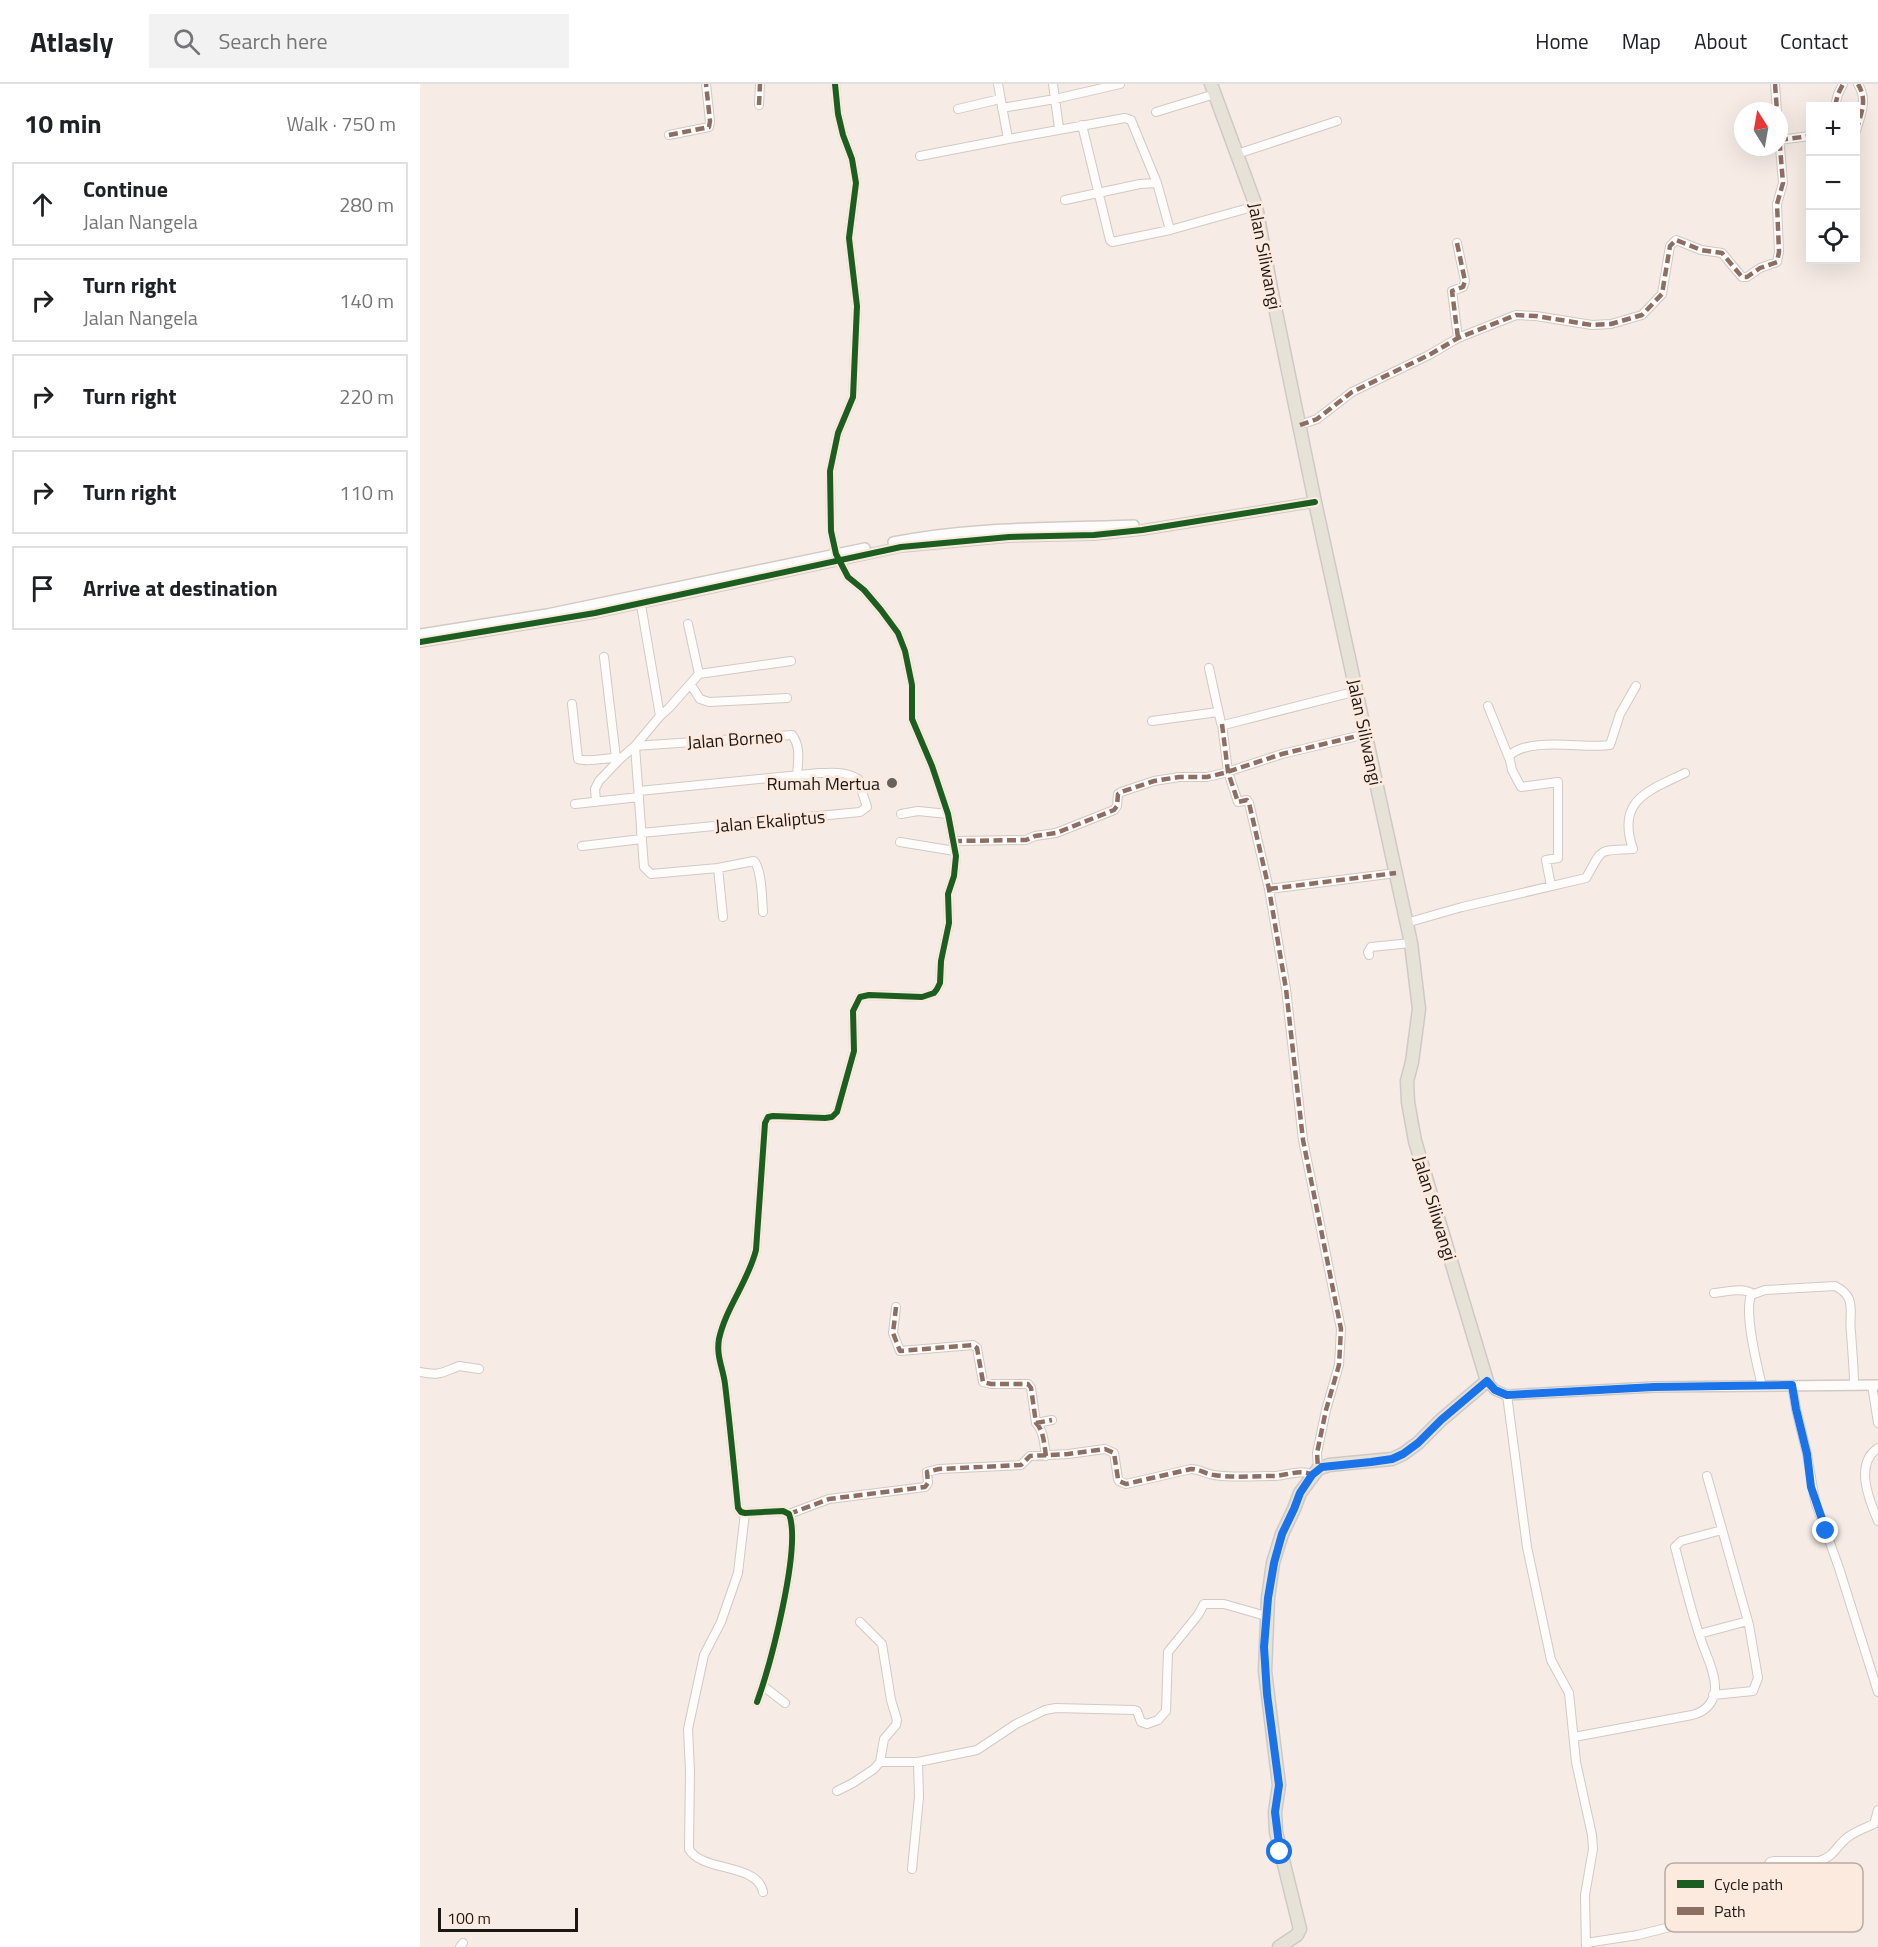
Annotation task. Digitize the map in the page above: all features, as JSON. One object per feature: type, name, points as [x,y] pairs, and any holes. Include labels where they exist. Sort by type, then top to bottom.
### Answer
[{"type":"main road","name":"Jalan Siliwangi","points":[[1213,89],[1256,206],[1314,499],[1411,943],[1419,1009],[1414,1052],[1407,1081],[1413,1128],[1487,1381]]},
{"type":"main road","points":[[1279,1947],[1297,1935],[1300,1929],[1276,1832],[1275,1812],[1279,1785],[1265,1671],[1266,1616],[1271,1576],[1279,1541],[1300,1493],[1315,1472],[1329,1465],[1392,1459],[1403,1454],[1487,1381]]},
{"type":"street","points":[[669,135],[709,127],[706,84]]},
{"type":"street","points":[[759,105],[760,84]]},
{"type":"street","points":[[757,1702],[779,1627],[788,1575],[791,1520],[789,1514],[783,1511],[745,1513],[738,1508],[724,1380],[718,1353],[723,1327],[734,1300],[752,1268],[756,1250],[765,1123],[773,1116],[825,1118],[832,1117],[837,1112],[854,1051],[853,1011],[860,997],[869,995],[922,997],[934,993],[940,983],[941,961],[949,923],[948,894],[955,871],[955,851],[948,814],[932,766],[912,719],[912,685],[898,633],[864,590],[848,577],[837,557],[831,531],[830,471],[838,433],[853,398],[857,306],[849,238],[856,183],[852,159],[838,114],[835,84]]},
{"type":"street","points":[[998,84],[1008,139]]},
{"type":"street","points":[[1053,84],[1059,128]]},
{"type":"street","points":[[958,109],[1055,99],[1120,84]]},
{"type":"street","points":[[1775,84],[1776,102]]},
{"type":"street","points":[[1836,102],[1843,84]]},
{"type":"street","points":[[1858,84],[1863,91],[1864,100],[1860,116]]},
{"type":"street","points":[[1156,112],[1213,89]]},
{"type":"street","points":[[920,156],[1059,128],[1125,118],[1131,120],[1158,183],[1170,230]]},
{"type":"street","points":[[1237,154],[1337,121]]},
{"type":"street","points":[[1082,125],[1108,236],[1112,242],[1170,230],[1256,206]]},
{"type":"street","points":[[1788,139],[1806,137]]},
{"type":"street","points":[[1300,425],[1317,419],[1352,392],[1429,355],[1458,338],[1516,315],[1592,325],[1611,324],[1642,315],[1662,294],[1670,246],[1676,240],[1701,250],[1722,253],[1742,277],[1747,277],[1760,268],[1777,262],[1779,252],[1777,204],[1783,183],[1780,156]]},
{"type":"street","points":[[1065,200],[1158,183]]},
{"type":"street","points":[[1457,243],[1465,281],[1463,287],[1452,291],[1458,338]]},
{"type":"street","points":[[422,638],[641,599],[837,557],[901,547],[1009,537],[1094,536],[1314,499]]},
{"type":"street","points":[[641,599],[660,716]]},
{"type":"street","points":[[688,624],[699,674]]},
{"type":"street","points":[[604,657],[618,758]]},
{"type":"street","points":[[596,802],[594,789],[599,781],[618,758],[635,746],[699,674],[791,662]]},
{"type":"street","points":[[789,1514],[829,1499],[925,1487],[928,1483],[927,1472],[939,1468],[1022,1465],[1030,1456],[1109,1449],[1114,1453],[1119,1482],[1126,1484],[1191,1469],[1212,1475],[1283,1476],[1315,1472],[1319,1445],[1340,1365],[1341,1329],[1304,1140],[1286,989],[1269,889],[1249,804],[1247,800],[1238,802],[1228,772],[1222,724],[1209,668]]},
{"type":"street","points":[[691,685],[700,699],[709,702],[788,698]]},
{"type":"street","points":[[1509,758],[1518,750],[1550,744],[1610,745],[1620,714],[1636,687]]},
{"type":"street","points":[[1222,724],[1357,691]]},
{"type":"street","points":[[572,704],[578,759],[582,761],[618,758]]},
{"type":"street","points":[[1488,706],[1512,770],[1521,787],[1558,782],[1558,858],[1546,860],[1551,886]]},
{"type":"street","points":[[1152,721],[1218,712]]},
{"type":"street","points":[[952,841],[1019,841],[1056,833],[1114,810],[1117,806],[1118,795],[1122,792],[1154,781],[1179,777],[1207,777],[1282,754],[1366,734]]},
{"type":"street","name":"Jalan Borneo","points":[[635,746],[792,735],[798,749],[797,776]]},
{"type":"street","points":[[635,746],[644,867],[651,874],[718,868],[754,861],[757,864],[763,912]]},
{"type":"street","points":[[1407,923],[1462,907],[1586,878],[1596,857],[1604,851],[1633,849],[1627,826],[1631,808],[1637,801],[1685,773]]},
{"type":"street","name":"Jalan Ekaliptus","points":[[642,836],[860,812],[867,807],[858,779],[849,774],[797,776]]},
{"type":"street","points":[[575,804],[639,794],[797,776]]},
{"type":"street","points":[[901,814],[918,811],[948,814]]},
{"type":"street","points":[[582,846],[642,836]]},
{"type":"street","points":[[900,842],[955,851]]},
{"type":"street","points":[[718,868],[723,917]]},
{"type":"street","points":[[1269,889],[1396,873]]},
{"type":"street","points":[[1369,955],[1371,947],[1411,943]]},
{"type":"street","points":[[1762,1386],[1748,1301],[1753,1294],[1765,1290],[1805,1286],[1835,1286],[1843,1290],[1848,1298],[1852,1315],[1850,1332],[1854,1353],[1854,1385]]},
{"type":"street","points":[[1714,1293],[1748,1290],[1753,1294]]},
{"type":"street","points":[[896,1307],[893,1333],[900,1351],[975,1346],[983,1382],[1028,1384],[1031,1388],[1036,1423],[1043,1435],[1046,1456]]},
{"type":"street","points":[[420,1372],[434,1374],[449,1372],[459,1366],[479,1369]]},
{"type":"street","points":[[1487,1381],[1495,1390],[1507,1395],[1654,1387],[1875,1385],[1878,1423]]},
{"type":"street","points":[[1792,1385],[1815,1500],[1878,1692]]},
{"type":"street","points":[[1507,1395],[1527,1547],[1551,1660],[1569,1693],[1576,1762],[1592,1835],[1592,1858],[1585,1895],[1586,1945],[1665,1928]]},
{"type":"street","points":[[1036,1423],[1052,1420]]},
{"type":"street","points":[[1878,1448],[1872,1452],[1865,1463],[1864,1477],[1878,1521]]},
{"type":"street","points":[[1707,1476],[1748,1621],[1758,1678],[1753,1691],[1713,1695]]},
{"type":"street","points":[[745,1513],[738,1573],[721,1622],[704,1655],[688,1729],[689,1849],[692,1856],[698,1859],[752,1878],[761,1886],[762,1892]]},
{"type":"street","points":[[1574,1737],[1699,1713],[1708,1707],[1713,1695],[1714,1680],[1676,1547],[1681,1541],[1722,1530]]},
{"type":"street","points":[[880,1762],[918,1762],[977,1750],[1016,1724],[1045,1710],[1056,1708],[1134,1710],[1139,1714],[1141,1722],[1151,1724],[1162,1717],[1168,1706],[1168,1652],[1204,1604],[1224,1604],[1266,1616]]},
{"type":"street","points":[[1699,1634],[1748,1621]]},
{"type":"street","points":[[837,1791],[867,1775],[880,1762],[884,1739],[896,1725],[897,1720],[891,1700],[882,1644],[860,1623]]},
{"type":"street","points":[[763,1686],[784,1703]]},
{"type":"street","points":[[912,1869],[919,1797],[918,1762]]},
{"type":"street","points":[[1769,1863],[1826,1859],[1834,1854],[1841,1842],[1874,1824],[1878,1810]]},
{"type":"marked path","points":[[669,135],[709,127],[706,84]]},
{"type":"marked path","points":[[759,105],[760,84]]},
{"type":"marked path","points":[[1775,84],[1776,102]]},
{"type":"marked path","points":[[1836,102],[1843,84]]},
{"type":"marked path","points":[[1858,84],[1863,96],[1860,117]]},
{"type":"marked path","points":[[1788,139],[1806,137]]},
{"type":"marked path","points":[[1300,425],[1317,419],[1352,392],[1429,355],[1458,338],[1516,315],[1592,325],[1611,324],[1642,315],[1662,294],[1670,246],[1676,240],[1701,250],[1722,253],[1742,277],[1747,277],[1760,268],[1777,262],[1779,252],[1777,204],[1783,183],[1781,156]]},
{"type":"marked path","points":[[1457,243],[1465,281],[1463,287],[1452,291],[1458,338]]},
{"type":"marked path","points":[[1222,724],[1228,772],[1238,802],[1247,800],[1249,803],[1269,889],[1286,989],[1303,1140],[1341,1329],[1339,1365],[1317,1453],[1318,1469]]},
{"type":"marked path","points":[[953,841],[1026,840],[1035,836],[1056,833],[1114,810],[1117,806],[1118,794],[1154,781],[1179,777],[1207,777],[1282,754],[1366,734]]},
{"type":"marked path","points":[[1269,889],[1396,873]]},
{"type":"marked path","points":[[896,1307],[893,1333],[900,1351],[973,1345],[977,1348],[983,1382],[1028,1384],[1031,1388],[1036,1423],[1042,1434],[1046,1456]]},
{"type":"marked path","points":[[1036,1423],[1052,1420]]},
{"type":"marked path","points":[[789,1514],[829,1499],[925,1487],[928,1483],[927,1472],[939,1469],[1021,1465],[1030,1456],[1105,1449],[1114,1453],[1118,1479],[1126,1484],[1191,1469],[1229,1476],[1275,1476],[1299,1472],[1312,1475]]},
{"type":"cycle path","points":[[757,1702],[783,1607],[792,1530],[789,1514],[783,1511],[745,1513],[738,1508],[725,1384],[718,1345],[722,1327],[748,1273],[756,1250],[765,1123],[768,1117],[773,1116],[825,1118],[832,1117],[837,1112],[854,1051],[853,1011],[860,997],[869,995],[922,997],[934,993],[937,989],[940,983],[941,961],[949,923],[948,894],[954,876],[956,856],[948,814],[932,766],[912,719],[912,685],[905,651],[898,633],[881,610],[864,590],[848,577],[836,554],[831,531],[830,471],[838,433],[853,397],[857,306],[849,238],[856,183],[852,159],[838,114],[835,84]]},
{"type":"cycle path","points":[[420,642],[595,613],[901,547],[1009,537],[1094,535],[1142,530],[1315,502]]},
{"type":"place","name":"Rumah Mertua","points":[[892,783]]},
{"type":"route","points":[[1280,1852],[1275,1812],[1279,1785],[1265,1671],[1264,1647],[1268,1598],[1277,1547],[1282,1534],[1300,1493],[1318,1469],[1329,1465],[1392,1459],[1403,1454],[1487,1381],[1495,1390],[1507,1395],[1654,1387],[1792,1385],[1807,1454],[1811,1487],[1826,1531]]}]
